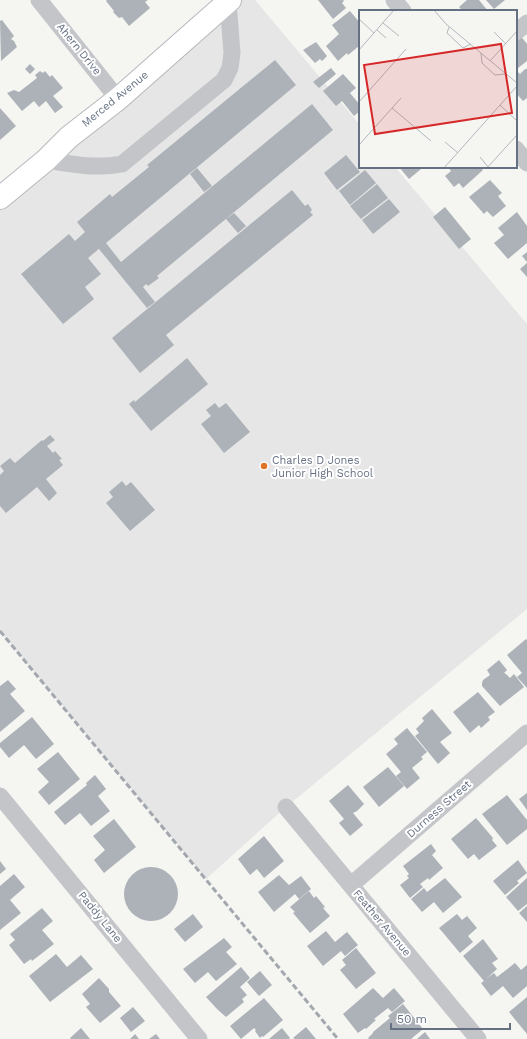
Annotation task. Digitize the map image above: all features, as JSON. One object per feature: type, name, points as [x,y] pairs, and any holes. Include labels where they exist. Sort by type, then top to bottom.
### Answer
[{"type":"main road","name":"Merced Avenue","points":[[0,198],[46,160],[69,137],[118,99],[229,1]]},
{"type":"street","name":"Ahern Drive","points":[[39,0],[118,99]]},
{"type":"street","points":[[394,0],[402,10]]},
{"type":"street","points":[[46,160],[88,166],[109,167],[122,164],[224,80],[230,68],[232,53],[229,1]]},
{"type":"street","points":[[517,31],[527,23]]},
{"type":"street","points":[[517,150],[527,163]]},
{"type":"street","name":"Durness Street","points":[[351,885],[527,733]]},
{"type":"street","name":"Paddy Lane","points":[[0,796],[199,1039]]},
{"type":"street","name":"Feather Avenue","points":[[286,807],[478,1039]]},
{"type":"shaded area","name":"Charles D Jones Junior High School","points":[[230,0],[255,0],[359,124],[359,168],[396,168],[527,324],[527,609],[286,807],[206,879],[0,631],[0,203]]},
{"type":"building","points":[[148,0],[145,2],[150,8],[129,26],[122,17],[119,18],[113,12],[114,11],[106,1]]},
{"type":"building","points":[[318,0],[343,0],[344,1],[342,3],[346,8],[333,19]]},
{"type":"building","points":[[467,0],[479,0],[487,10],[460,10],[461,9],[459,7]]},
{"type":"building","points":[[486,0],[505,0],[494,9]]},
{"type":"building","points":[[350,11],[359,22],[359,46],[348,55],[347,53],[338,61],[326,46],[339,34],[332,25]]},
{"type":"building","points":[[2,20],[14,36],[11,39],[17,47],[1,61],[0,21]]},
{"type":"building","points":[[520,35],[527,44],[527,61],[518,68],[517,66],[517,37]]},
{"type":"building","points":[[316,42],[327,56],[322,61],[320,59],[315,63],[303,50]]},
{"type":"building","points":[[275,60],[296,85],[88,258],[101,274],[85,287],[94,299],[63,324],[21,274],[69,234],[75,241],[85,232],[77,222],[110,194],[112,197],[149,167],[147,165]]},
{"type":"building","points":[[30,64],[35,69],[30,74],[25,69]]},
{"type":"building","points":[[331,68],[336,74],[319,88],[313,82]]},
{"type":"building","points":[[527,69],[527,98],[523,101],[517,94],[517,72],[520,74]]},
{"type":"building","points":[[40,71],[43,73],[45,71],[50,77],[52,75],[63,88],[53,96],[63,107],[55,113],[46,101],[39,107],[34,101],[22,111],[7,93],[14,90],[19,92],[37,78],[35,75]]},
{"type":"building","points":[[343,74],[356,88],[350,93],[359,104],[359,112],[354,116],[342,101],[336,106],[323,91]]},
{"type":"building","points":[[312,104],[333,130],[157,276],[159,278],[148,286],[146,284],[143,287],[155,302],[147,308],[99,249],[106,243],[121,262]]},
{"type":"building","points":[[0,108],[16,126],[0,140]]},
{"type":"building","points":[[346,155],[360,172],[337,190],[324,173]]},
{"type":"building","points":[[197,168],[212,186],[204,192],[190,174]]},
{"type":"building","points":[[400,168],[421,169],[409,179]]},
{"type":"building","points":[[449,168],[481,168],[483,170],[463,188],[459,183],[454,187],[445,176],[451,171]]},
{"type":"building","points":[[365,170],[376,183],[350,205],[339,191]]},
{"type":"building","points":[[490,180],[502,193],[498,196],[506,206],[493,217],[487,211],[484,214],[469,197]]},
{"type":"building","points":[[377,184],[388,198],[361,219],[350,206]]},
{"type":"building","points":[[292,190],[305,206],[308,204],[312,210],[310,212],[313,215],[166,335],[174,345],[140,373],[112,338]]},
{"type":"building","points":[[389,199],[400,212],[373,234],[362,220]]},
{"type":"building","points":[[445,207],[471,239],[459,249],[433,217]]},
{"type":"building","points":[[517,212],[527,226],[527,243],[508,259],[494,243],[504,235],[498,228]]},
{"type":"building","points":[[234,213],[246,226],[238,233],[226,219]]},
{"type":"building","points":[[527,252],[527,262],[522,256]]},
{"type":"building","points":[[527,263],[527,277],[520,269]]},
{"type":"building","points":[[187,358],[208,384],[151,431],[129,404],[134,400],[135,402]]},
{"type":"building","points":[[215,403],[219,408],[226,403],[250,432],[224,453],[201,424],[211,416],[206,410]]},
{"type":"building","points":[[50,435],[55,440],[47,446],[53,453],[55,451],[62,459],[59,460],[63,465],[46,479],[57,493],[49,501],[37,487],[6,513],[0,506],[0,475],[4,471],[0,466],[10,458],[15,463]]},
{"type":"building","points":[[122,481],[126,486],[131,482],[155,510],[130,531],[106,503],[113,497],[109,492]]},
{"type":"building","points":[[526,639],[527,688],[517,677],[522,673],[507,655]]},
{"type":"building","points":[[499,660],[507,670],[504,673],[510,678],[514,674],[524,687],[500,706],[482,686],[483,680],[490,675],[487,670]]},
{"type":"building","points":[[8,680],[16,689],[10,694],[25,711],[0,732],[0,686]]},
{"type":"building","points":[[478,692],[495,712],[488,717],[490,720],[481,728],[479,725],[470,733],[453,712]]},
{"type":"building","points":[[432,709],[452,733],[440,742],[450,753],[438,764],[415,736],[419,733],[416,729],[424,721],[422,718]]},
{"type":"building","points":[[32,717],[54,744],[36,759],[24,745],[9,758],[0,747],[0,743]]},
{"type":"building","points":[[407,728],[427,752],[421,757],[423,759],[412,768],[420,778],[407,789],[396,776],[401,772],[386,754],[398,744],[394,739]]},
{"type":"building","points":[[58,752],[80,779],[49,805],[38,792],[49,782],[37,769]]},
{"type":"building","points":[[388,767],[404,786],[379,807],[363,787]]},
{"type":"building","points":[[95,775],[106,789],[98,796],[110,811],[91,826],[80,813],[65,825],[54,812],[87,785],[86,783]]},
{"type":"building","points":[[348,785],[364,804],[353,813],[363,825],[350,836],[339,823],[344,819],[329,801]]},
{"type":"building","points":[[527,793],[527,810],[519,799]]},
{"type":"building","points":[[507,795],[527,820],[527,829],[507,845],[482,814]]},
{"type":"building","points":[[476,818],[493,838],[492,840],[497,846],[479,860],[474,854],[468,859],[451,839]]},
{"type":"building","points":[[114,819],[136,847],[104,873],[94,860],[105,850],[93,836]]},
{"type":"building","points":[[264,836],[284,861],[264,878],[257,869],[250,875],[238,859]]},
{"type":"building","points":[[431,844],[436,851],[432,855],[443,868],[429,880],[428,878],[420,884],[423,887],[410,898],[400,885],[409,878],[407,876],[409,874],[403,866]]},
{"type":"building","points":[[518,860],[527,873],[517,881],[519,883],[505,895],[493,881]]},
{"type":"building","points":[[0,861],[6,869],[0,874]]},
{"type":"building","points":[[146,867],[156,867],[166,871],[174,879],[178,889],[178,899],[174,909],[166,917],[156,921],[146,921],[136,917],[128,909],[124,899],[124,889],[128,879],[136,871]]},
{"type":"building","points":[[14,874],[25,887],[10,900],[21,913],[0,930],[0,886]]},
{"type":"building","points":[[279,875],[289,885],[301,876],[311,889],[299,899],[295,894],[274,912],[258,892]]},
{"type":"building","points":[[445,878],[462,897],[443,913],[434,902],[422,912],[411,899],[424,888],[427,892]]},
{"type":"building","points":[[527,878],[527,904],[518,911],[506,897]]},
{"type":"building","points":[[309,891],[314,898],[316,896],[330,916],[310,933],[293,913],[295,912],[290,907]]},
{"type":"building","points":[[527,906],[527,922],[519,913]]},
{"type":"building","points":[[42,908],[53,921],[42,930],[54,944],[32,961],[31,959],[24,964],[9,945],[15,940],[10,934]]},
{"type":"building","points":[[193,914],[203,927],[185,942],[174,929]]},
{"type":"building","points":[[457,914],[462,920],[467,916],[477,928],[468,936],[473,942],[460,953],[439,928]]},
{"type":"building","points":[[326,931],[335,942],[347,932],[358,945],[345,956],[341,951],[323,966],[307,946]]},
{"type":"building","points":[[224,938],[232,947],[226,952],[237,964],[216,981],[208,972],[195,983],[183,969]]},
{"type":"building","points":[[483,939],[498,959],[492,963],[497,969],[487,978],[494,973],[497,977],[515,963],[521,970],[527,965],[527,986],[513,998],[503,986],[491,996],[481,983],[484,981],[463,956]]},
{"type":"building","points":[[356,948],[376,973],[356,989],[340,970],[346,965],[342,960]]},
{"type":"building","points":[[56,954],[67,967],[81,955],[93,969],[50,1002],[29,976]]},
{"type":"building","points":[[241,967],[250,978],[240,987],[247,995],[242,999],[244,1002],[226,1017],[206,997]]},
{"type":"building","points":[[260,971],[272,985],[259,996],[247,982]]},
{"type":"building","points":[[99,978],[121,1006],[100,1023],[86,1007],[90,1004],[82,994]]},
{"type":"building","points":[[373,988],[383,998],[394,988],[405,1001],[392,1012],[388,1008],[374,1019],[376,1020],[366,1029],[365,1028],[358,1033],[343,1014]]},
{"type":"building","points":[[527,997],[527,1034],[509,1012]]},
{"type":"building","points":[[264,998],[283,1020],[263,1037],[262,1036],[260,1038],[254,1028],[241,1039],[230,1026]]},
{"type":"building","points":[[403,1004],[423,1029],[411,1039],[368,1038],[390,1018],[388,1016]]},
{"type":"building","points":[[133,1007],[145,1021],[131,1032],[120,1018]]},
{"type":"building","points":[[306,1027],[316,1039],[293,1038]]},
{"type":"building","points":[[81,1028],[90,1039],[70,1038]]},
{"type":"building","points":[[282,1028],[290,1038],[289,1039],[269,1039]]},
{"type":"building","points":[[425,1032],[430,1039],[417,1039]]},
{"type":"building","points":[[135,1034],[139,1039],[130,1039]]},
{"type":"building","points":[[156,1034],[160,1039],[149,1039]]},
{"type":"railway","points":[[0,631],[338,1039]]},
{"type":"place","name":"Charles D Jones Junior High School","points":[[264,466]]}]
